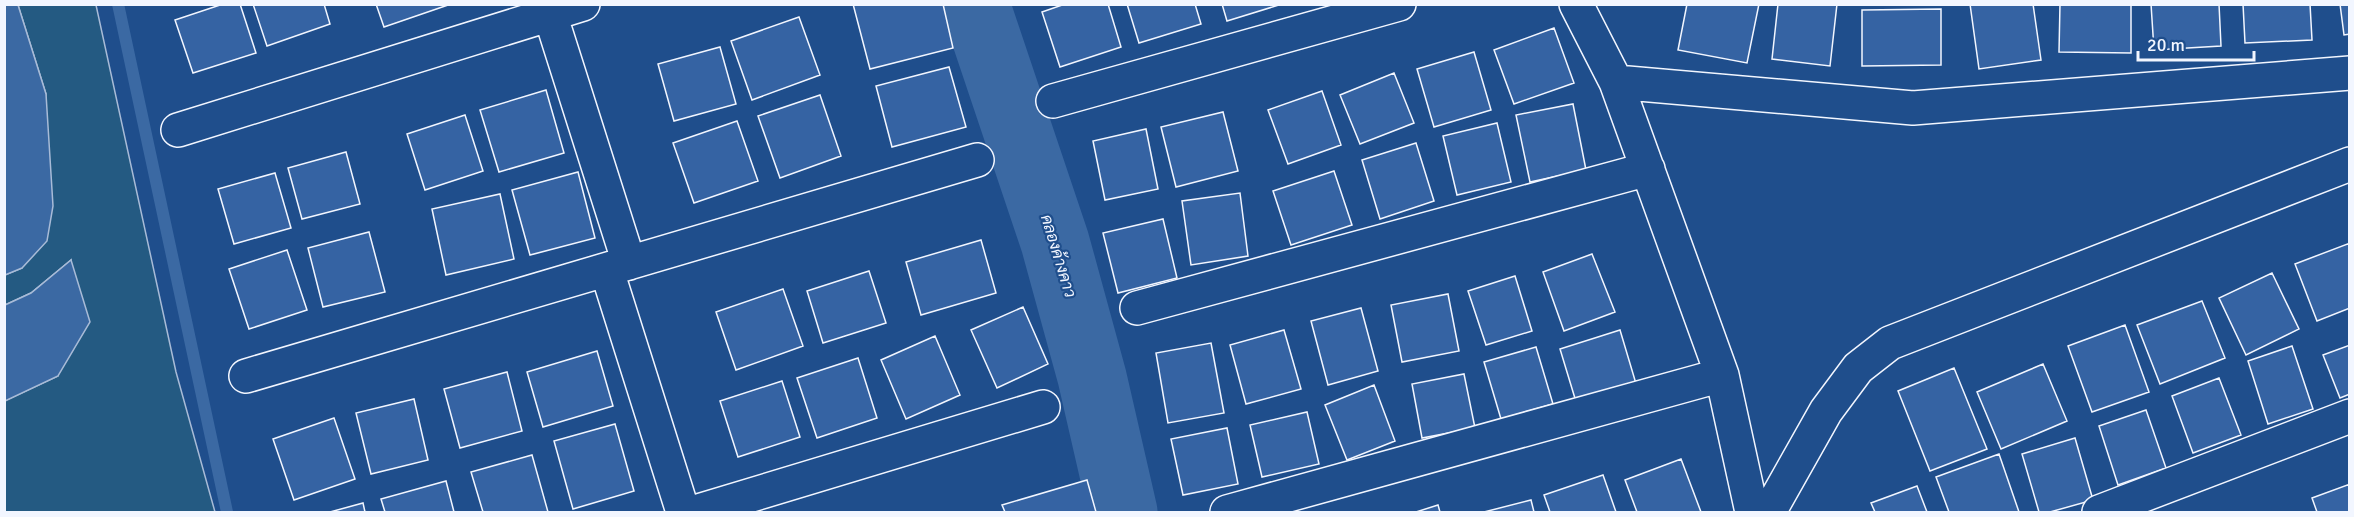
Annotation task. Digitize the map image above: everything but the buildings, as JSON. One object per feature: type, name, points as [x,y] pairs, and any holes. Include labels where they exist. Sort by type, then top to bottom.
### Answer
[{"type":"street","points":[[178,130],[546,9],[583,4]]},
{"type":"street","points":[[1053,101],[1399,4]]},
{"type":"street","points":[[1576,4],[1616,82],[1722,375],[1752,513]]},
{"type":"street","points":[[546,9],[618,267],[683,513]]},
{"type":"street","points":[[1616,82],[1912,108],[2349,74]]},
{"type":"street","points":[[246,376],[977,160]]},
{"type":"street","points":[[1769,513],[1826,411],[1857,368],[1890,343],[2349,164]]},
{"type":"street","points":[[1137,308],[1648,169]]},
{"type":"street","points":[[1227,513],[1722,375]]},
{"type":"street","points":[[695,513],[1043,407]]},
{"type":"street","points":[[2099,513],[2349,416]]},
{"type":"shaded area","points":[[4,5],[18,5],[46,94],[53,206],[47,241],[22,268],[5,275]]},
{"type":"shaded area","points":[[18,5],[96,5],[176,372],[215,512],[5,512],[4,401],[58,376],[71,260],[31,293],[5,305],[5,275],[22,268],[46,94]]},
{"type":"shaded area","points":[[71,260],[90,322],[58,376],[5,401],[5,305],[31,293]]},
{"type":"waterway","points":[[118,4],[227,512]]},
{"type":"waterway","name":"คลองค้างคาว","points":[[975,4],[1055,242],[1092,377],[1123,512]]}]
